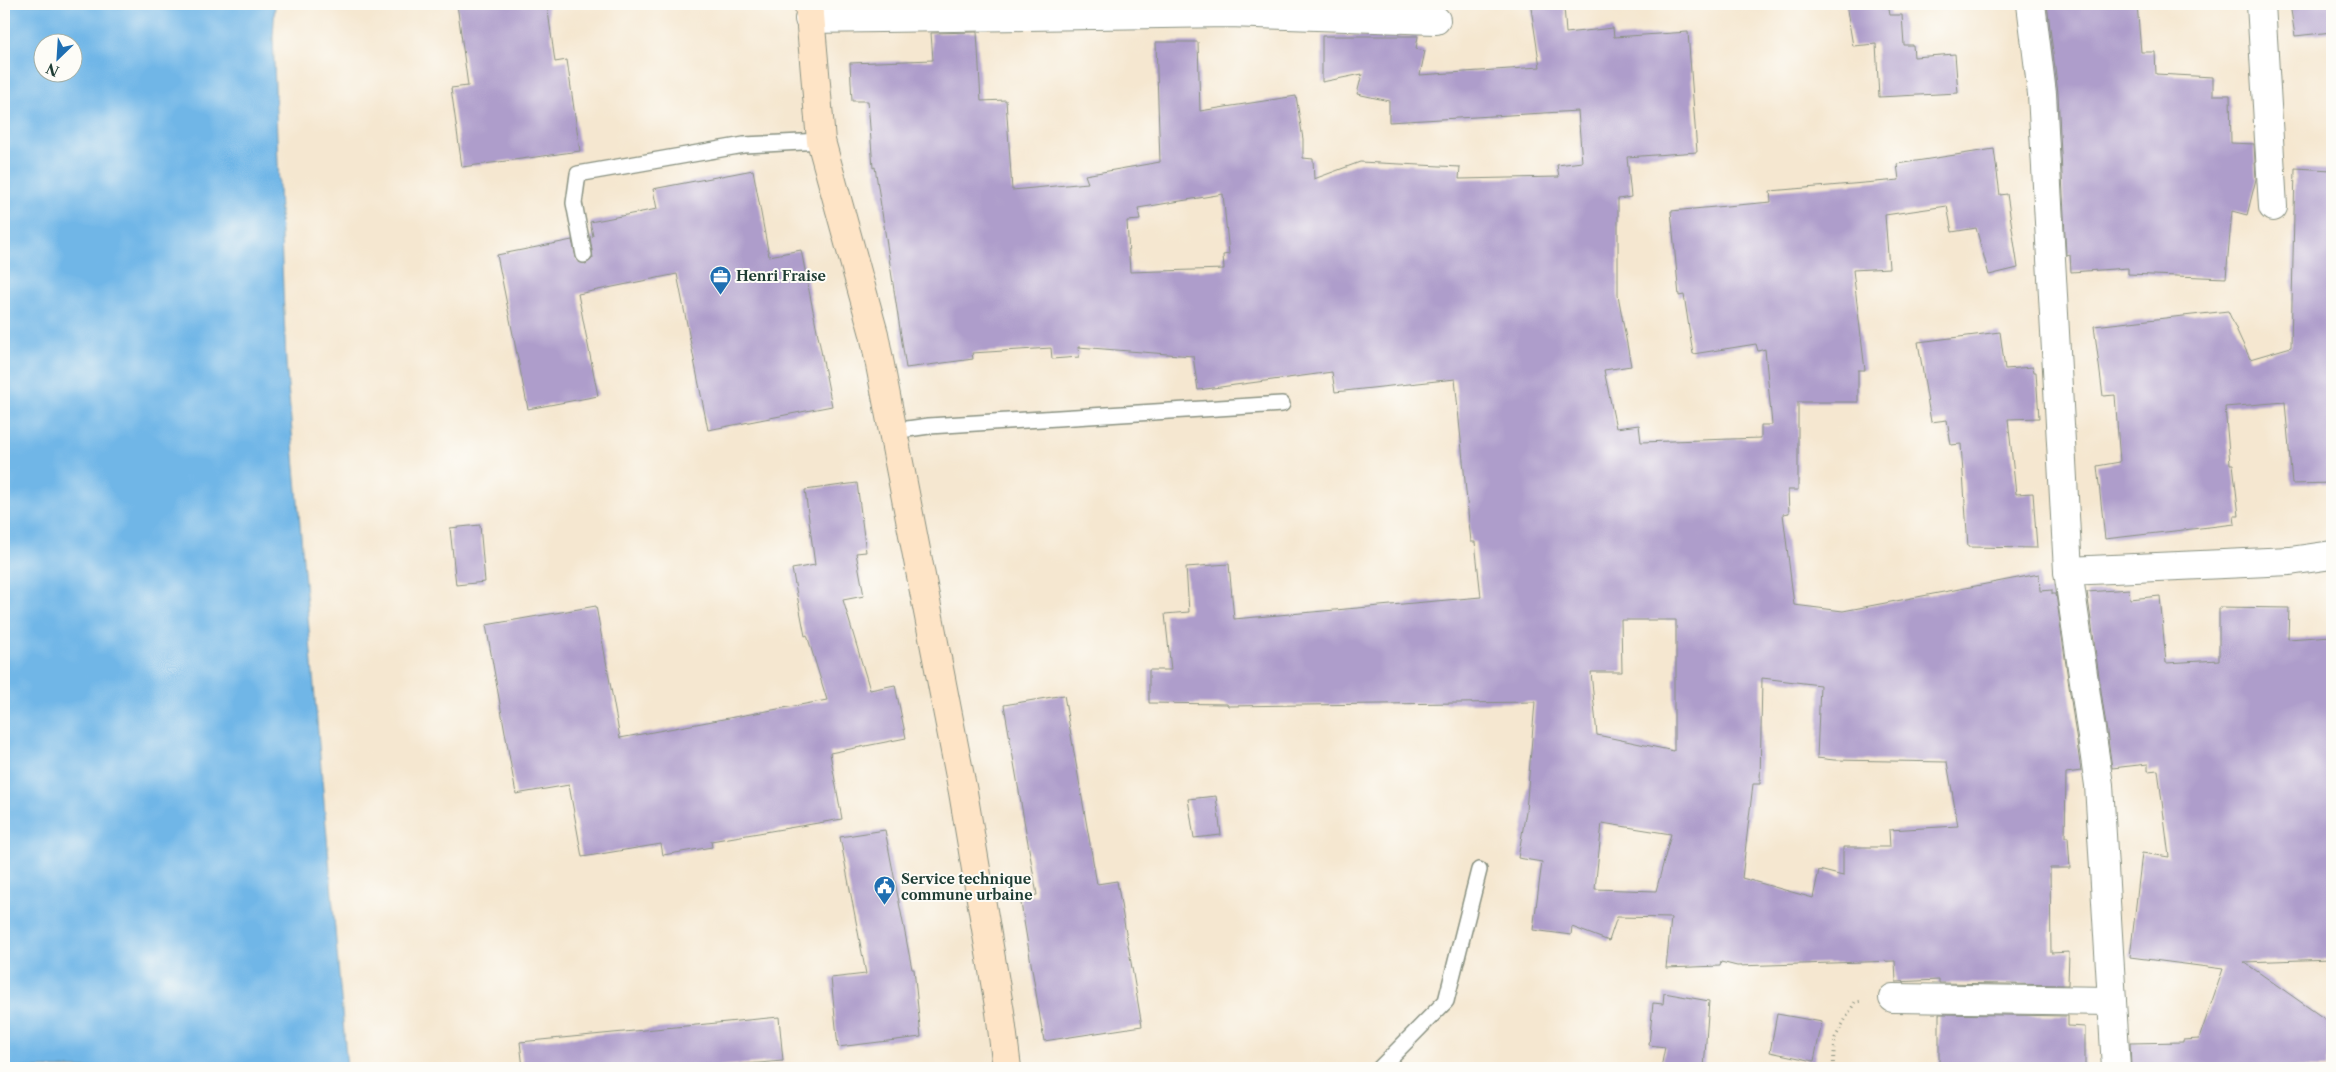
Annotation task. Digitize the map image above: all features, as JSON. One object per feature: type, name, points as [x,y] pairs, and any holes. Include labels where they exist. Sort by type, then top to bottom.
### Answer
[{"type":"main road","points":[[809,12],[821,141],[874,334],[963,792],[1000,1012],[1007,1068]]},
{"type":"street","points":[[2031,4],[2043,104],[2068,571],[2099,785],[2116,1068]]},
{"type":"street","points":[[2261,4],[2273,207]]},
{"type":"street","points":[[809,12],[1229,13],[1436,20]]},
{"type":"street","points":[[2068,571],[2290,561],[2332,555]]},
{"type":"street","points":[[1893,998],[2112,1002]]},
{"type":"lane","points":[[584,255],[574,203],[578,174],[744,145],[821,141]]},
{"type":"lane","points":[[893,431],[929,426],[1282,404]]},
{"type":"lane","points":[[1380,1068],[1446,1001],[1479,870]]},
{"type":"path","points":[[1833,1068],[1835,1038],[1855,1002],[1893,998]]},
{"type":"water","points":[[4,4],[275,4],[273,37],[286,363],[347,1068],[4,1068]]},
{"type":"building","points":[[457,4],[547,4],[555,62],[567,60],[580,151],[462,167],[451,88],[468,86]]},
{"type":"building","points":[[1846,4],[1888,4],[1890,15],[1902,15],[1904,45],[1913,45],[1914,57],[1955,54],[1958,93],[1879,97],[1876,44],[1853,46]]},
{"type":"building","points":[[2047,4],[2137,4],[2141,52],[2155,52],[2156,74],[2213,77],[2213,95],[2230,95],[2231,143],[2254,144],[2256,179],[2247,215],[2232,211],[2226,278],[2128,274],[2128,268],[2071,272],[2070,254],[2066,255],[2058,93]]},
{"type":"building","points":[[2290,4],[2332,4],[2332,32],[2295,36]]},
{"type":"building","points":[[1564,6],[1566,33],[1613,28],[1614,37],[1688,32],[1697,152],[1627,157],[1631,197],[1618,199],[1618,295],[1631,366],[1604,370],[1616,428],[1639,425],[1641,442],[1761,438],[1761,425],[1772,425],[1765,349],[1758,351],[1756,344],[1693,354],[1684,295],[1679,296],[1671,211],[1771,202],[1770,191],[1899,180],[1897,164],[1994,149],[2000,195],[2007,194],[2018,268],[1989,275],[1976,228],[1952,232],[1947,206],[1885,215],[1889,268],[1853,270],[1865,370],[1858,370],[1858,402],[1798,402],[1798,490],[1788,490],[1789,513],[1783,514],[1794,605],[1843,611],[2039,574],[2040,591],[2052,590],[2052,594],[2056,594],[2081,771],[2066,773],[2065,837],[2068,837],[2070,868],[2050,868],[2051,953],[2069,952],[2068,985],[1939,983],[1939,980],[1896,982],[1895,961],[1737,966],[1721,962],[1720,966],[1666,968],[1671,918],[1617,917],[1609,941],[1572,927],[1571,935],[1533,930],[1542,862],[1518,858],[1526,811],[1535,702],[1228,706],[1227,704],[1149,703],[1149,670],[1171,670],[1165,614],[1189,612],[1186,567],[1229,564],[1234,619],[1481,597],[1475,542],[1471,542],[1455,379],[1335,392],[1332,372],[1198,390],[1193,356],[1078,347],[1079,357],[1052,359],[1051,348],[972,353],[973,359],[906,368],[875,167],[873,168],[868,101],[852,101],[850,63],[933,60],[931,33],[977,32],[981,101],[1006,100],[1012,190],[1088,183],[1085,175],[1160,162],[1156,42],[1198,42],[1200,111],[1296,96],[1303,139],[1303,158],[1313,159],[1314,179],[1360,162],[1460,167],[1459,179],[1559,177],[1557,165],[1582,162],[1578,111],[1389,122],[1389,101],[1357,94],[1362,74],[1322,82],[1322,36],[1418,36],[1416,49],[1425,51],[1420,75],[1540,67],[1531,8]],"holes":[[[1223,194],[1229,254],[1223,255],[1224,269],[1130,272],[1127,221],[1140,220],[1138,208]],[[1621,620],[1676,620],[1674,751],[1597,735],[1591,672],[1622,672]],[[1762,678],[1820,685],[1817,758],[1947,762],[1958,826],[1889,830],[1890,847],[1843,847],[1843,876],[1819,870],[1813,898],[1742,878],[1753,784],[1760,784]],[[1602,823],[1671,834],[1656,891],[1595,889]]]},
{"type":"building","points":[[2295,168],[2332,170],[2332,483],[2292,484],[2285,402],[2225,407],[2230,464],[2233,464],[2239,516],[2234,516],[2235,524],[2105,539],[2097,466],[2120,462],[2115,395],[2103,396],[2094,326],[2228,311],[2250,359],[2291,347]]},
{"type":"building","points":[[753,170],[769,256],[801,250],[832,406],[708,430],[677,274],[578,294],[598,396],[528,409],[497,255],[572,240],[577,261],[586,264],[593,258],[590,237],[593,236],[590,222],[657,209],[653,189]]},
{"type":"building","points":[[2000,332],[2005,369],[2033,367],[2034,372],[2036,372],[2039,418],[2008,419],[2016,494],[2033,493],[2037,548],[1968,547],[1961,444],[1951,445],[1947,420],[1931,422],[1918,342]]},
{"type":"building","points":[[857,483],[866,552],[856,553],[864,596],[843,600],[870,690],[895,685],[906,738],[830,753],[842,819],[711,841],[712,847],[663,855],[661,844],[582,857],[569,785],[516,794],[486,625],[596,606],[620,738],[827,700],[807,635],[805,636],[792,569],[815,565],[805,490]]},
{"type":"building","points":[[480,525],[485,582],[456,585],[450,528]]},
{"type":"building","points":[[2129,589],[2130,599],[2160,596],[2166,663],[2219,660],[2219,607],[2289,608],[2288,639],[2332,636],[2332,959],[2244,962],[2332,1024],[2332,1042],[2326,1068],[2131,1068],[2130,1043],[2183,1042],[2183,1040],[2199,1039],[2223,969],[2130,957],[2142,853],[2169,857],[2158,770],[2148,771],[2148,764],[2112,768],[2087,592]]},
{"type":"building","points":[[1064,695],[1097,884],[1117,881],[1142,1026],[1044,1041],[1020,897],[1037,895],[1004,705]]},
{"type":"building","points":[[1216,796],[1221,835],[1194,838],[1188,799]]},
{"type":"building","points":[[885,830],[912,969],[914,969],[921,1037],[838,1047],[831,978],[866,974],[840,837]]},
{"type":"building","points":[[1664,993],[1709,1001],[1704,1068],[1661,1068],[1665,1047],[1649,1045],[1653,1003],[1663,1004]]},
{"type":"building","points":[[1777,1014],[1822,1022],[1814,1061],[1770,1052]]},
{"type":"building","points":[[1939,1014],[2068,1016],[2068,1026],[2085,1027],[2085,1068],[1939,1068]]},
{"type":"building","points":[[779,1017],[783,1061],[697,1068],[523,1068],[520,1042]]},
{"type":"place","name":"Henri Fraise","points":[[720,295]]},
{"type":"place","name":"Service technique commune urbaine","points":[[885,906]]}]
